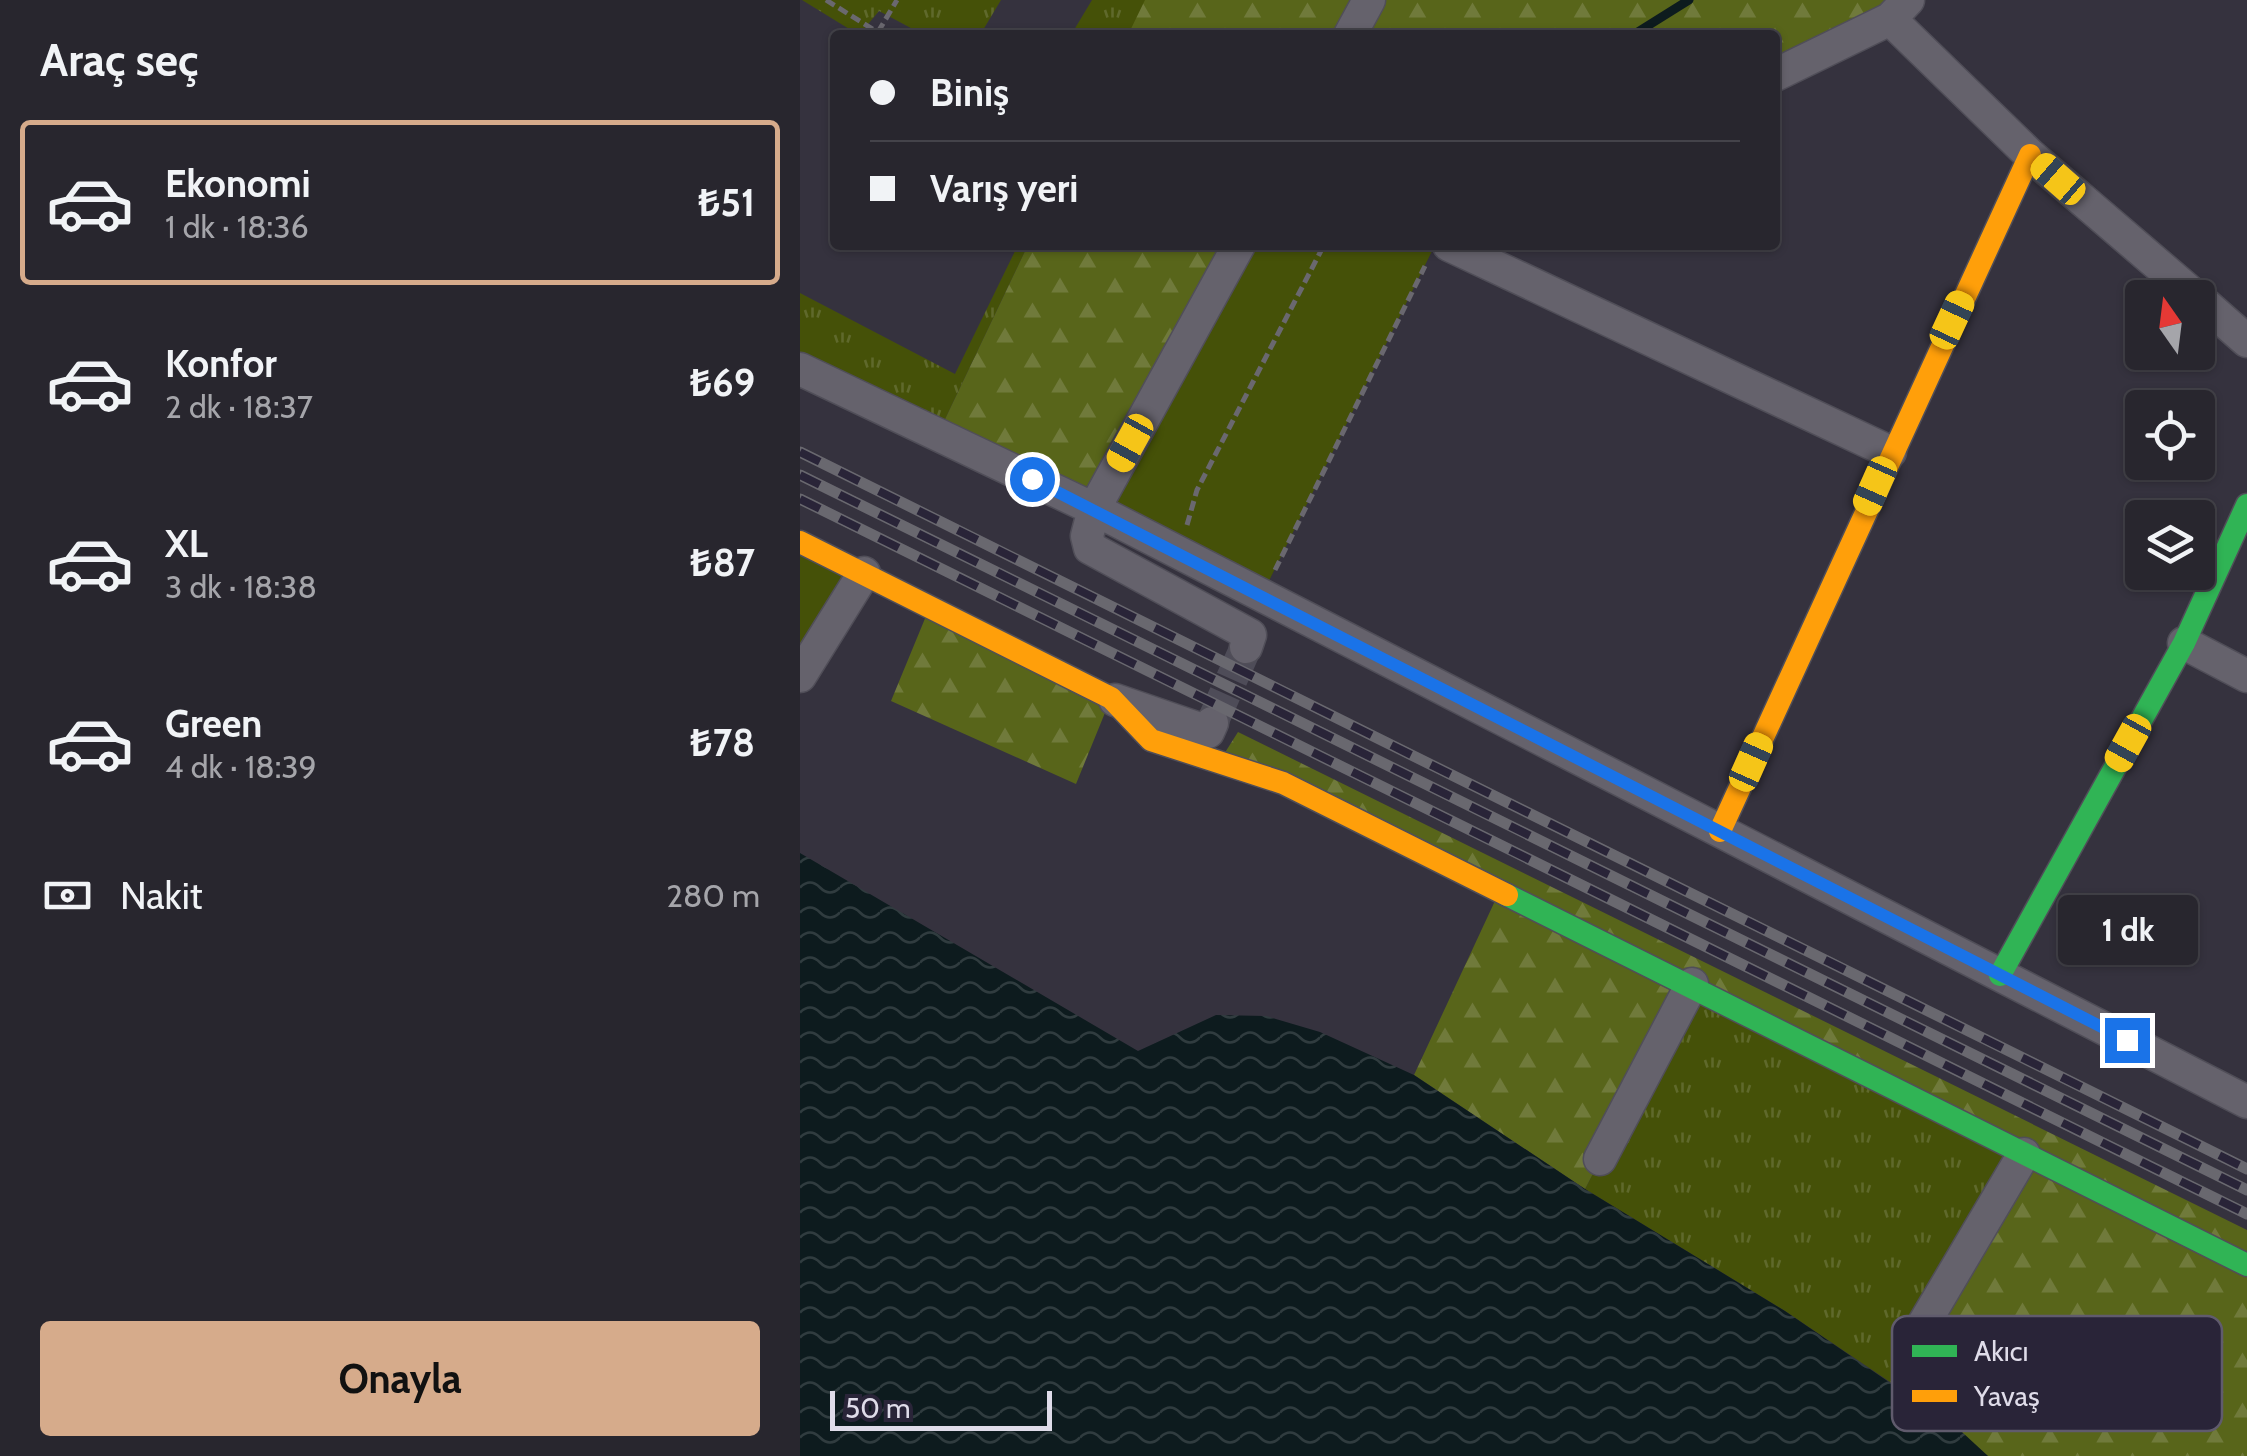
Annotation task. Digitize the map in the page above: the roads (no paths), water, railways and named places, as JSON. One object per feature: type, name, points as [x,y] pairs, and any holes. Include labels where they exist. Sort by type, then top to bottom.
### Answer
[{"type":"street","points":[[1353,30],[1368,0]]},
{"type":"street","points":[[1780,72],[1899,10],[2030,155],[2176,280]]},
{"type":"street","points":[[1720,831],[1890,452],[2030,155]]},
{"type":"street","points":[[1236,250],[1094,509],[1087,536],[1090,548],[1250,635],[1246,647]]},
{"type":"street","points":[[1438,254],[1890,452]]},
{"type":"street","points":[[2215,313],[2247,340]]},
{"type":"street","points":[[800,369],[1179,552],[2247,1102]]},
{"type":"street","points":[[2000,975],[2184,643],[2247,505]]},
{"type":"street","points":[[800,542],[1111,698],[1208,732],[1212,722]]},
{"type":"street","points":[[800,676],[864,574]]},
{"type":"street","points":[[2184,643],[2247,676]]},
{"type":"street","points":[[1111,698],[1151,740],[1282,783],[1692,984],[2247,1265]]},
{"type":"street","points":[[1600,1159],[1692,984]]},
{"type":"street","points":[[1928,1316],[2024,1154]]},
{"type":"water","points":[[800,853],[1138,1051],[1216,1015],[1266,1016],[1320,1032],[1414,1075],[1585,1189],[1785,1311],[1892,1384],[1892,1431],[1961,1431],[1988,1456],[800,1456]]},
{"type":"waterway","points":[[1641,30],[1689,0]]},
{"type":"tunnel","points":[[1212,723],[1246,647]]},
{"type":"railway","points":[[800,452],[2247,1169]]},
{"type":"railway","points":[[800,475],[2247,1190]]},
{"type":"railway","points":[[800,499],[2247,1214]]}]
